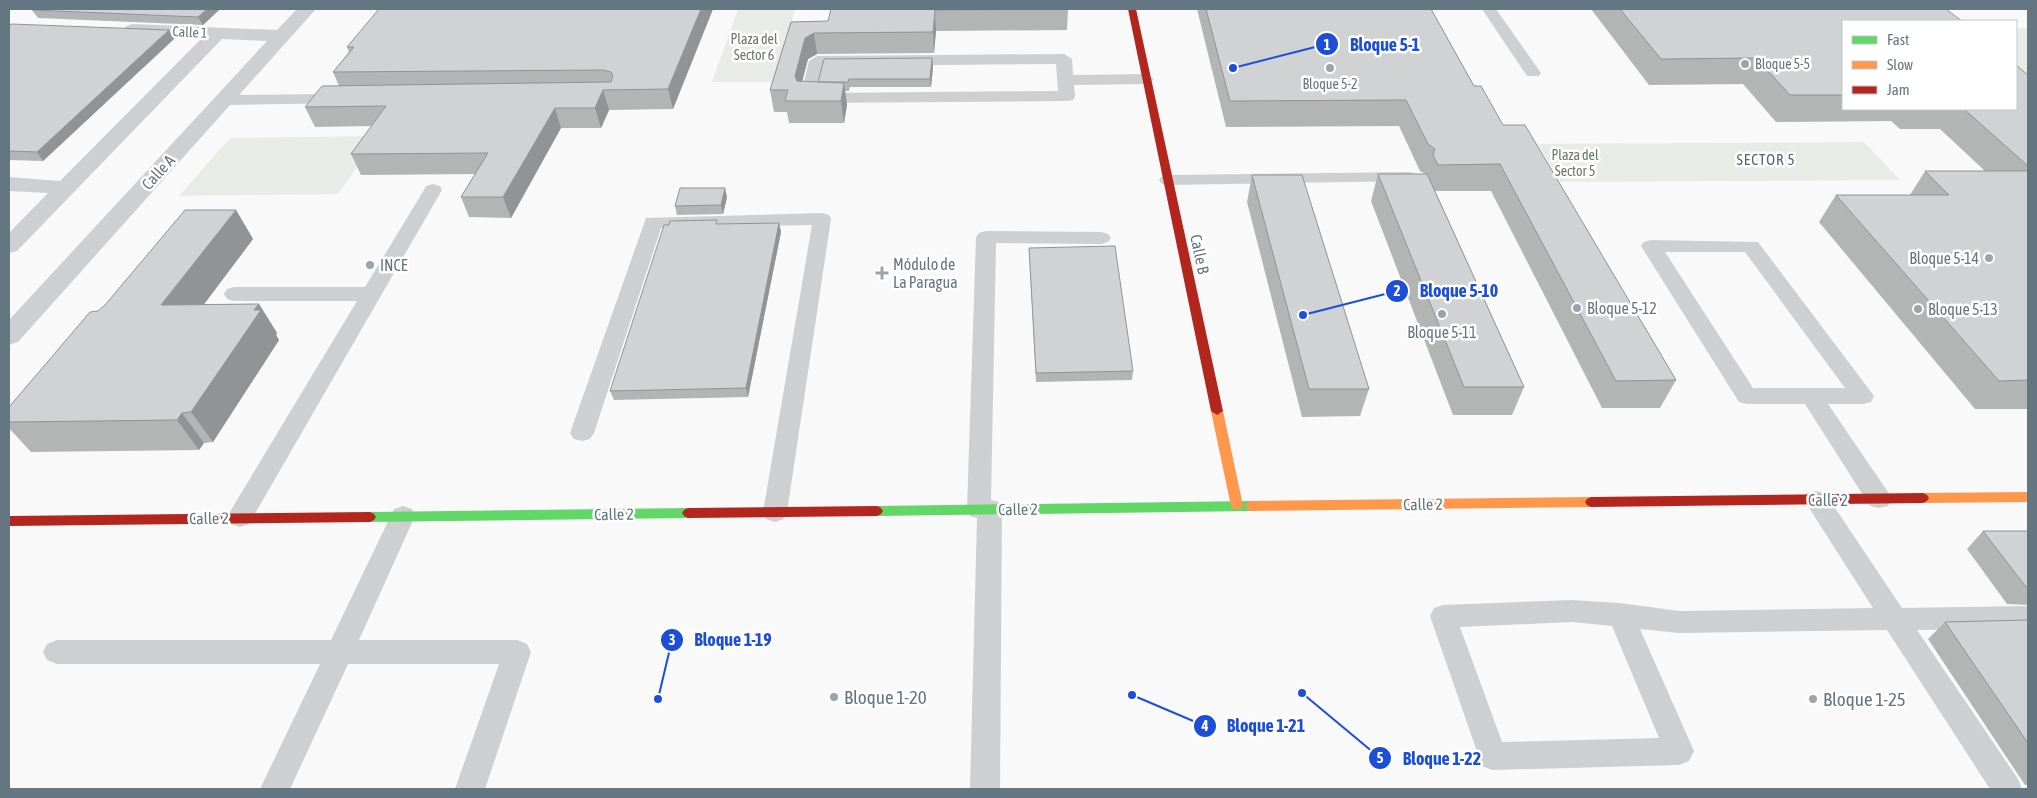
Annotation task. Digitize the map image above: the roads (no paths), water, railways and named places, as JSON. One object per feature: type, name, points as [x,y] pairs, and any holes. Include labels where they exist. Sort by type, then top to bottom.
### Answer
[{"type":"street","name":"Calle A","points":[[9,336],[20,312],[224,100],[307,9]]},
{"type":"street","name":"Calle B","points":[[1132,9],[1237,506]]},
{"type":"street","name":"Calle 1","points":[[118,29],[282,36]]},
{"type":"street","points":[[9,246],[217,34]]},
{"type":"street","points":[[9,184],[66,188]]},
{"type":"street","name":"Calle 2","points":[[9,521],[2028,497]]},
{"type":"lane","points":[[1488,9],[1533,73]]},
{"type":"lane","points":[[1064,59],[1066,80],[1067,96],[808,98],[816,61],[1064,59]]},
{"type":"lane","points":[[1066,80],[1146,79]]},
{"type":"lane","points":[[224,100],[352,99]]},
{"type":"lane","points":[[1168,180],[1417,177]]},
{"type":"lane","points":[[240,517],[433,190]]},
{"type":"lane","points":[[582,433],[653,222],[822,219],[775,512]]},
{"type":"lane","points":[[985,789],[984,509],[986,236],[1101,238]]},
{"type":"lane","points":[[1651,246],[1752,246],[1863,396],[1810,396],[1747,396],[1651,246]]},
{"type":"lane","points":[[234,294],[372,294]]},
{"type":"lane","points":[[1810,396],[1879,499]]},
{"type":"lane","points":[[1816,500],[2007,789]]},
{"type":"lane","points":[[276,789],[403,516]]},
{"type":"lane","points":[[1620,614],[1679,751],[1492,756],[1443,616],[1572,611],[1620,614],[1679,622],[2028,617]]},
{"type":"lane","points":[[57,652],[517,652],[470,789]]},
{"type":"place","name":"Bloque 5-5","points":[[1745,64]]},
{"type":"place","name":"Bloque 5-1","points":[[1233,68]]},
{"type":"place","name":"Bloque 5-2","points":[[1330,68]]},
{"type":"place","name":"Bloque 5-14","points":[[1989,258]]},
{"type":"place","name":"INCE","points":[[370,265]]},
{"type":"place","name":"Módulo de La Paragua","points":[[882,273]]},
{"type":"place","name":"Bloque 5-12","points":[[1577,308]]},
{"type":"place","name":"Bloque 5-13","points":[[1918,309]]},
{"type":"place","name":"Bloque 5-11","points":[[1442,314]]},
{"type":"place","name":"Bloque 5-10","points":[[1303,315]]},
{"type":"place","name":"Bloque 1-22","points":[[1302,693]]},
{"type":"place","name":"Bloque 1-21","points":[[1132,695]]},
{"type":"place","name":"Bloque 1-20","points":[[834,697]]},
{"type":"place","name":"Bloque 1-19","points":[[658,699]]},
{"type":"place","name":"Bloque 1-25","points":[[1813,699]]},
{"type":"district","name":"SECTOR 5","points":[[1766,160]]},
{"type":"park label","name":"Plaza del Sector 6","points":[[754,48]]},
{"type":"park label","name":"Plaza del Sector 5","points":[[1575,164]]}]
